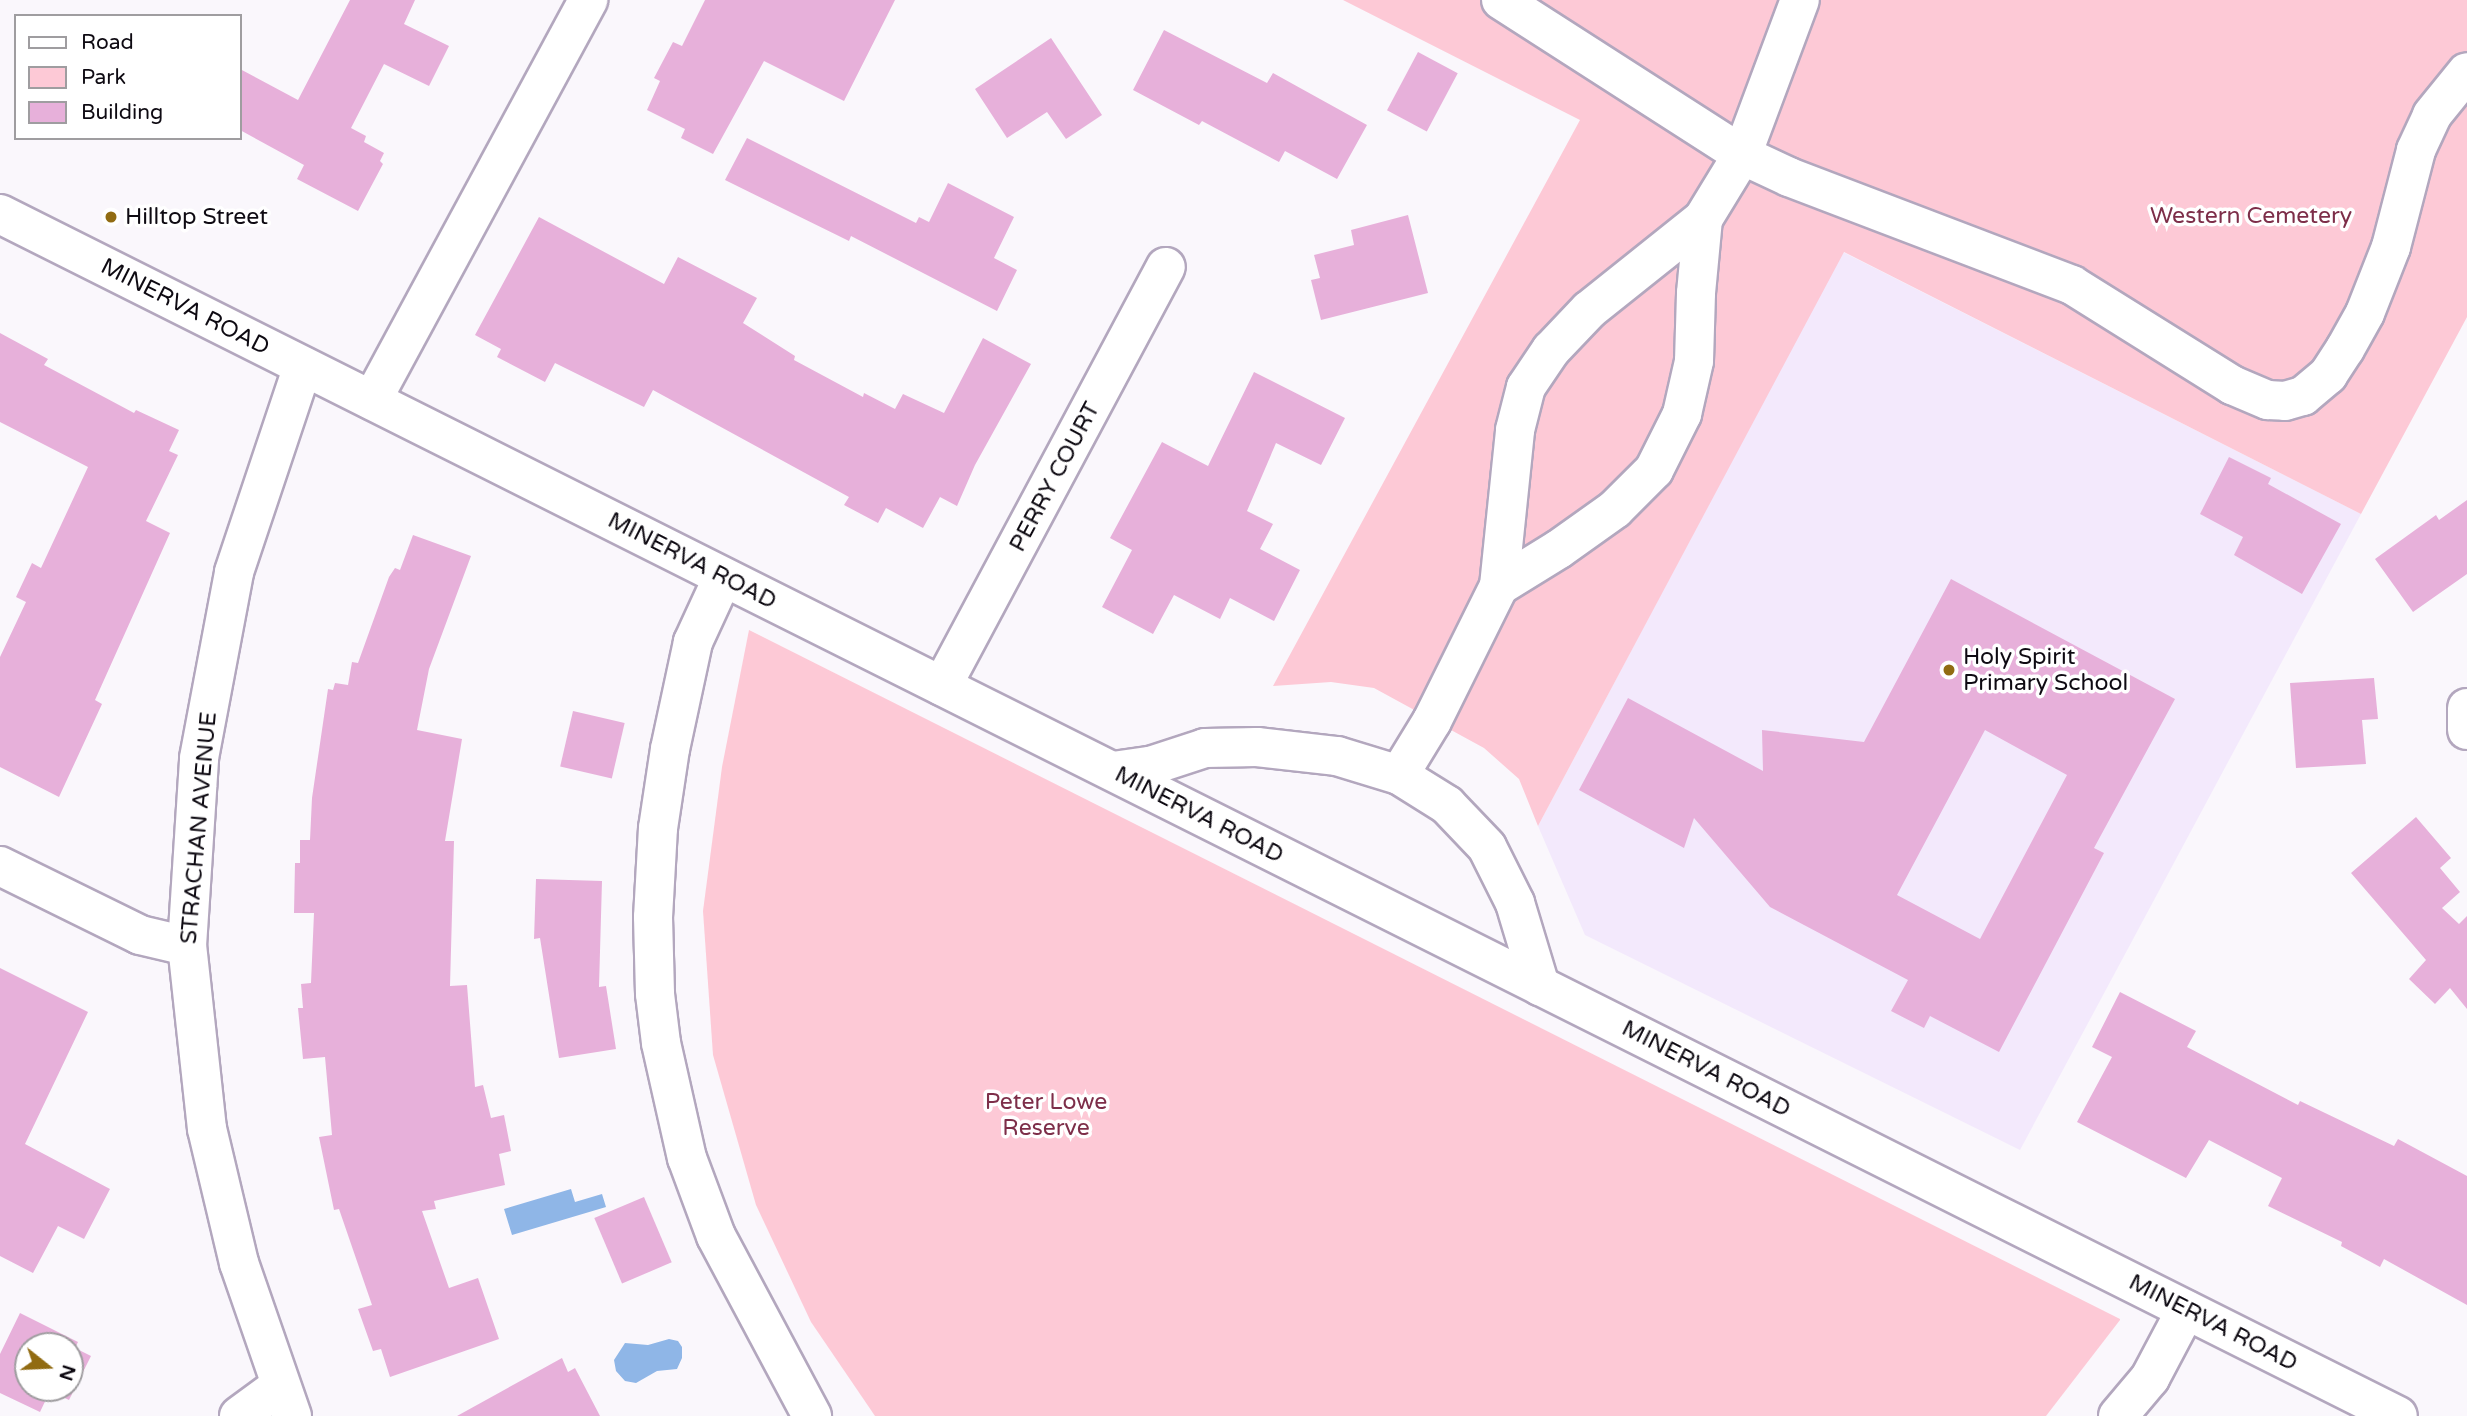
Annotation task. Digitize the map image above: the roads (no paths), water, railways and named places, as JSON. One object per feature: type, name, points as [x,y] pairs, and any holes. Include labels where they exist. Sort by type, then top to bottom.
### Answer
[{"type":"street","points":[[372,400],[588,0]]},
{"type":"street","points":[[1501,0],[1742,155],[1789,177],[2072,285],[2232,385],[2268,400],[2285,401],[2303,396],[2328,375],[2345,349],[2365,313],[2391,247],[2416,150],[2432,115],[2467,72]]},
{"type":"street","points":[[1399,775],[1432,722],[1499,586],[1515,430],[1526,387],[1551,349],[1589,310],[1629,275],[1703,219],[1742,155],[1800,0]]},
{"type":"street","name":"MINERVA ROAD","points":[[0,214],[2398,1416]]},
{"type":"street","points":[[1499,586],[1615,509],[1654,471],[1682,414],[1694,361],[1696,293],[1703,219]]},
{"type":"street","name":"PERRY COURT","points":[[942,686],[1166,267]]},
{"type":"street","name":"STRACHAN AVENUE","points":[[286,1401],[239,1263],[207,1129],[187,946],[200,758],[231,585],[303,366]]},
{"type":"street","points":[[723,577],[692,642],[670,749],[658,828],[653,917],[655,995],[661,1042],[687,1158],[716,1236],[813,1416]]},
{"type":"street","points":[[2467,708],[2467,730]]},
{"type":"street","points":[[1113,771],[1150,766],[1205,748],[1256,747],[1336,756],[1399,775],[1447,805],[1487,847],[1515,903],[1539,986]]},
{"type":"street","points":[[0,866],[140,935],[187,946]]},
{"type":"street","points":[[2119,1416],[2150,1378],[2186,1310]]},
{"type":"street","points":[[239,1416],[286,1401]]},
{"type":"water","points":[[571,1189],[575,1202],[602,1194],[606,1207],[512,1235],[504,1209]]},
{"type":"water","points":[[669,1339],[678,1341],[682,1347],[682,1358],[677,1369],[657,1371],[636,1383],[625,1381],[616,1371],[614,1360],[625,1343],[648,1345]]},
{"type":"place","name":"Hilltop Street","points":[[111,217]]},
{"type":"place","name":"Holy Spirit Primary School","points":[[1949,670]]},
{"type":"park label","name":"Western Cemetery","points":[[2251,216]]},
{"type":"park label","name":"Peter Lowe Reserve","points":[[1046,1115]]}]
